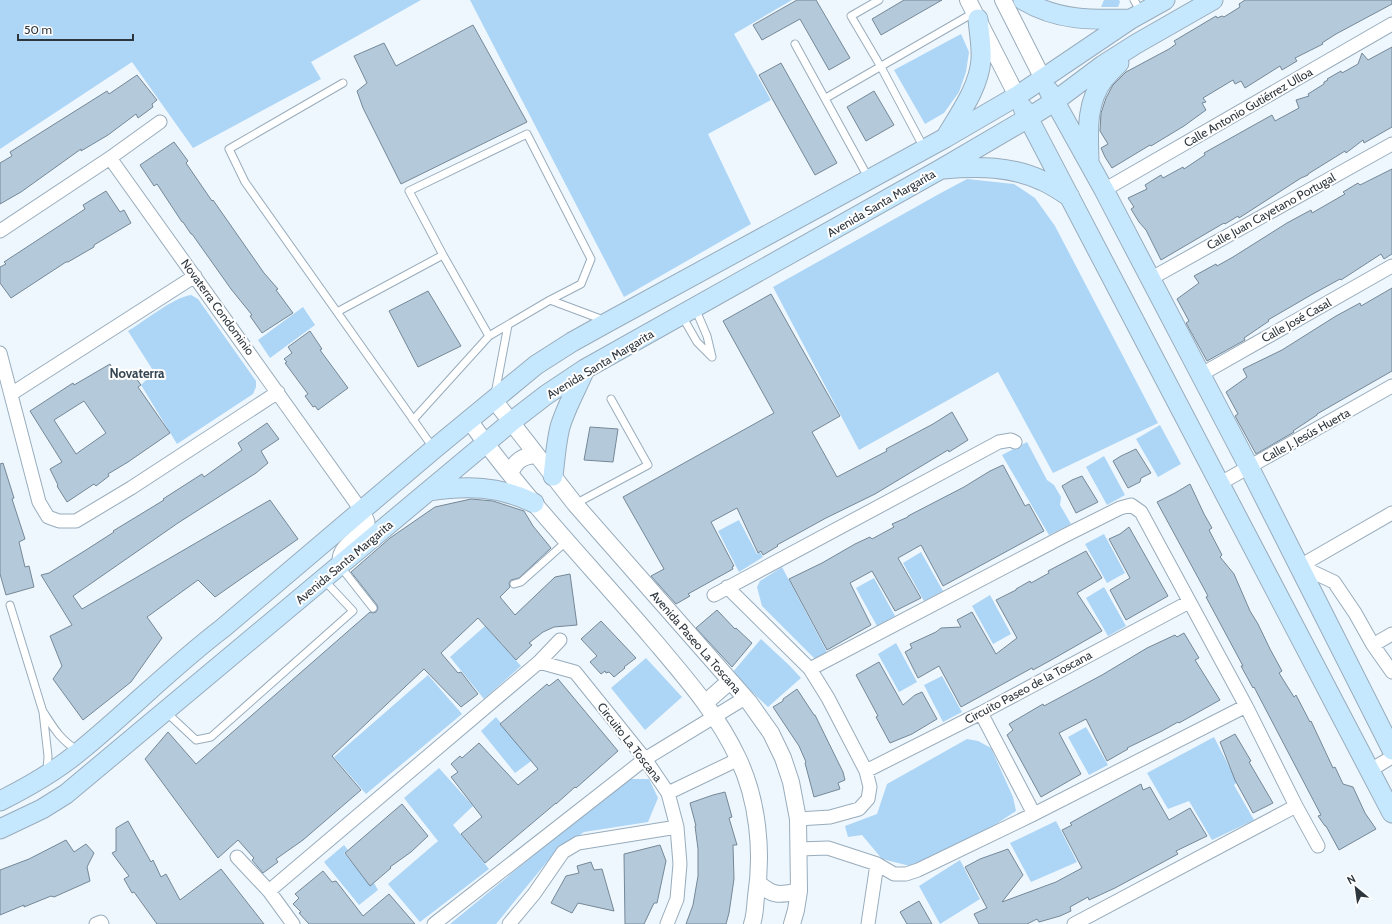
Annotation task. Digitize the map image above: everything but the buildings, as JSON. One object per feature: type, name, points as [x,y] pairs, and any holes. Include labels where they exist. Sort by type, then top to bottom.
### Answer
[{"type":"main road","points":[[1023,0],[1048,12],[1070,18],[1090,20],[1136,11]]},
{"type":"main road","name":"Avenida Santa Margarita","points":[[0,801],[30,786],[79,752],[195,649],[223,628],[361,510],[536,365],[572,342],[608,322],[945,138],[1043,79],[1136,11],[1166,0]]},
{"type":"main road","name":"Avenida Santa Margarita","points":[[0,829],[42,809],[66,794],[511,422],[546,395],[585,369],[941,169],[1028,118],[1055,101],[1103,65],[1136,44],[1213,0]]},
{"type":"main road","points":[[945,138],[966,102],[976,81],[981,60],[974,10]]},
{"type":"main road","points":[[1090,164],[1088,119],[1092,99],[1103,80],[1136,44]]},
{"type":"main road","points":[[1043,79],[1104,190],[1249,467],[1392,750]]},
{"type":"main road","points":[[1017,96],[1392,814]]},
{"type":"main road","points":[[941,169],[972,167],[998,168],[1042,180],[1070,197]]},
{"type":"main road","points":[[553,476],[560,427],[585,369]]},
{"type":"main road","points":[[429,491],[462,487],[492,489],[507,492],[534,503]]},
{"type":"main road","points":[[218,667],[211,654],[213,648],[248,618],[259,597]]},
{"type":"main road","points":[[160,715],[159,708],[162,703],[203,664],[203,659],[200,653],[195,649]]},
{"type":"street","points":[[1002,0],[1043,79]]},
{"type":"street","points":[[974,10],[1017,96]]},
{"type":"street","name":"Calle Antonio Gutiérrez Ulloa","points":[[1104,190],[1392,24]]},
{"type":"street","points":[[0,231],[110,158],[160,122]]},
{"type":"street","name":"Calle Juan Cayetano Portugal","points":[[1150,279],[1392,144]]},
{"type":"street","name":"Novaterra Condominio","points":[[110,158],[366,517],[368,522],[363,530],[339,554],[338,561],[340,565]]},
{"type":"street","name":"Calle José Casal","points":[[1200,374],[1392,266]]},
{"type":"street","points":[[11,394],[195,276]]},
{"type":"street","points":[[0,353],[39,502],[48,517],[60,521],[76,521],[130,488],[278,392]]},
{"type":"street","name":"Calle J. Jesús Huerta","points":[[1219,484],[1392,386]]},
{"type":"street","name":"Avenida Paseo La Toscana","points":[[494,400],[575,504],[745,698],[771,734],[783,758],[791,782],[798,819],[799,891],[792,924]]},
{"type":"street","points":[[469,420],[534,503],[609,586],[715,716],[739,759],[749,789],[757,821],[760,852],[758,883],[752,924]]},
{"type":"street","points":[[714,595],[999,442],[1011,440],[1015,442]]},
{"type":"street","points":[[510,474],[514,465],[519,459],[527,455],[536,455]]},
{"type":"street","points":[[810,668],[1066,535],[1120,508],[1131,506],[1141,512],[1246,706],[1296,806],[1318,846]]},
{"type":"street","points":[[1300,566],[1392,513]]},
{"type":"street","points":[[1300,566],[1334,582],[1355,613],[1373,645],[1392,672]]},
{"type":"street","points":[[727,587],[810,668],[828,698],[866,770],[870,787],[868,799],[859,809],[830,817],[798,819]]},
{"type":"street","name":"Circuito Paseo de la Toscana","points":[[866,770],[981,713],[1189,602]]},
{"type":"street","points":[[1373,645],[1392,634]]},
{"type":"street","points":[[269,891],[539,662],[560,640]]},
{"type":"street","name":"Circuito La Toscana","points":[[539,662],[575,672],[645,759],[668,793],[677,827],[680,864],[676,899],[667,924]]},
{"type":"street","points":[[705,703],[730,681]]},
{"type":"street","points":[[434,924],[645,759],[745,698]]},
{"type":"street","points":[[799,849],[828,848],[877,864],[894,874],[906,874],[918,870],[1034,814],[1246,706]]},
{"type":"street","points":[[981,713],[1034,814]]},
{"type":"street","points":[[1369,771],[1392,757]]},
{"type":"street","points":[[668,793],[739,759]]},
{"type":"street","points":[[1074,924],[1296,806]]},
{"type":"street","points":[[509,924],[534,894],[563,852],[578,843],[677,827]]},
{"type":"street","points":[[237,857],[269,891],[293,924]]},
{"type":"street","points":[[868,924],[877,864]]},
{"type":"street","points":[[758,883],[767,891],[775,894],[786,894],[799,891]]},
{"type":"street","points":[[96,924],[101,922],[102,924]]},
{"type":"lane","points":[[880,0],[851,16],[881,67],[925,149]]},
{"type":"lane","points":[[826,98],[881,67],[974,10]]},
{"type":"lane","points":[[795,44],[870,179]]},
{"type":"lane","points":[[343,83],[230,150],[245,182],[434,449]]},
{"type":"lane","points":[[413,420],[489,336],[550,300],[581,284],[591,259],[527,134],[409,191],[489,336]]},
{"type":"lane","points":[[337,312],[443,255]]},
{"type":"lane","points":[[550,300],[608,322]]},
{"type":"lane","points":[[688,312],[707,336],[712,357],[697,342],[688,312]]},
{"type":"lane","points":[[494,400],[508,325]]},
{"type":"lane","points":[[575,504],[648,465],[611,399]]},
{"type":"lane","points":[[514,584],[521,582],[567,541]]},
{"type":"lane","points":[[340,565],[373,608]]},
{"type":"lane","points":[[160,715],[196,740],[211,737],[353,611],[323,579]]},
{"type":"lane","points":[[10,605],[44,712],[48,756],[47,774]]},
{"type":"lane","points":[[44,712],[55,730],[65,742],[79,752]]},
{"type":"shaded area","points":[[0,0],[421,0],[311,62],[321,79],[193,148],[132,62],[0,149]]},
{"type":"shaded area","points":[[470,0],[792,0],[734,34],[771,100],[708,134],[751,224],[624,297]]},
{"type":"shaded area","points":[[1104,0],[1119,0],[1120,2],[1118,7],[1101,7]]},
{"type":"shaded area","points":[[961,34],[969,52],[966,72],[959,92],[944,113],[925,124],[894,70]]},
{"type":"shaded area","points":[[967,179],[1014,184],[1035,198],[1055,226],[1158,423],[1053,473],[998,372],[859,450],[773,287]]},
{"type":"shaded area","points":[[191,295],[198,299],[256,381],[256,387],[253,394],[177,444],[141,385],[154,372],[128,331],[167,305]]},
{"type":"shaded area","points":[[303,307],[315,325],[270,358],[258,340]]},
{"type":"shaded area","points":[[1160,425],[1181,464],[1158,477],[1136,439]]},
{"type":"shaded area","points":[[1027,442],[1047,480],[1054,485],[1061,497],[1060,505],[1071,524],[1049,535],[1002,455]]},
{"type":"shaded area","points":[[1104,456],[1125,495],[1107,505],[1086,467]]},
{"type":"shaded area","points":[[739,520],[757,554],[760,552],[763,557],[739,572],[718,531]]},
{"type":"shaded area","points":[[1104,534],[1125,573],[1107,583],[1085,544]]},
{"type":"shaded area","points":[[921,552],[943,591],[924,601],[903,563]]},
{"type":"shaded area","points":[[782,567],[828,654],[817,661],[762,606],[757,587],[760,581]]},
{"type":"shaded area","points":[[874,578],[895,616],[877,626],[856,588]]},
{"type":"shaded area","points":[[1104,587],[1126,626],[1108,636],[1086,598]]},
{"type":"shaded area","points":[[990,595],[1011,634],[993,644],[972,606]]},
{"type":"shaded area","points":[[485,626],[521,666],[484,699],[450,657]]},
{"type":"shaded area","points":[[761,639],[801,678],[768,707],[732,673]]},
{"type":"shaded area","points":[[896,643],[917,682],[899,692],[878,654]]},
{"type":"shaded area","points":[[646,658],[682,697],[645,730],[611,688]]},
{"type":"shaded area","points":[[428,675],[462,714],[366,794],[334,757]]},
{"type":"shaded area","points":[[942,676],[962,712],[943,722],[924,685]]},
{"type":"shaded area","points":[[496,717],[527,755],[534,759],[515,773],[481,731]]},
{"type":"shaded area","points":[[1086,727],[1108,765],[1089,775],[1068,737]]},
{"type":"shaded area","points":[[1214,737],[1237,782],[1234,785],[1254,820],[1212,840],[1189,801],[1168,809],[1147,773]]},
{"type":"shaded area","points":[[967,739],[978,741],[991,748],[1013,797],[1016,811],[990,828],[910,866],[882,859],[862,835],[848,837],[845,826],[877,814],[887,784]]},
{"type":"shaded area","points":[[439,768],[473,806],[453,825],[489,869],[420,922],[388,884],[438,841],[404,798]]},
{"type":"shaded area","points":[[630,779],[649,779],[658,798],[648,822],[584,832],[555,852],[496,924],[450,924],[607,795]]},
{"type":"shaded area","points":[[1056,821],[1077,862],[1031,882],[1010,843]]},
{"type":"shaded area","points":[[344,845],[348,850],[344,853],[370,885],[374,883],[378,890],[359,905],[324,862]]},
{"type":"shaded area","points":[[960,860],[980,899],[940,924],[919,886]]},
{"type":"district","name":"Novaterra","points":[[137,373]]}]
